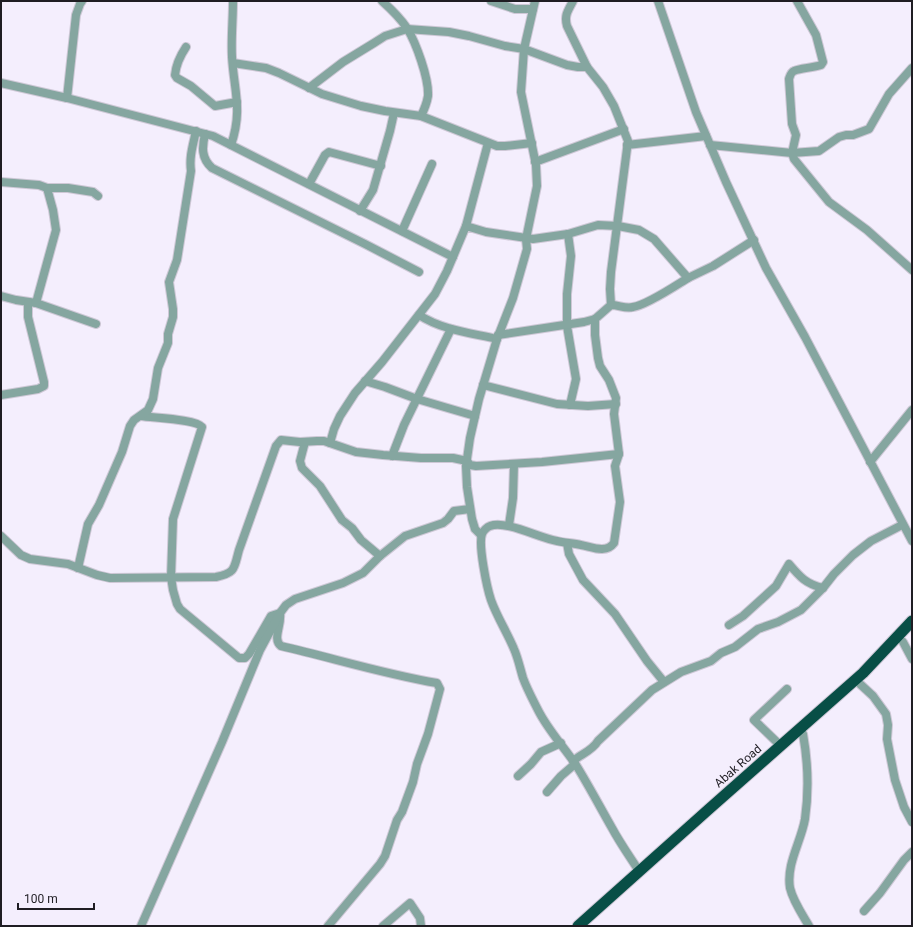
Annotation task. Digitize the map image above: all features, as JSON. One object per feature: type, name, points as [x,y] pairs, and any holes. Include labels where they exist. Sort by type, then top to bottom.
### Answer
[{"type":"highway","name":"Abak Road","points":[[587,926],[864,673],[912,621]]},
{"type":"highway","name":"Abak Road","points":[[578,926],[639,871],[783,748],[803,734],[860,684],[912,632]]},
{"type":"street","points":[[66,98],[76,15],[82,1]]},
{"type":"street","points":[[231,145],[237,124],[237,102],[233,63],[233,1]]},
{"type":"street","points":[[382,1],[407,29],[421,61],[427,84],[428,95],[421,116]]},
{"type":"street","points":[[491,1],[516,9],[534,5],[524,49],[521,92],[532,143],[537,173],[537,186],[526,239],[527,249],[513,298],[482,385],[474,416],[466,461],[470,509],[475,528],[481,535],[485,582],[491,600],[515,650],[523,678],[544,722],[561,743],[574,763],[639,871]]},
{"type":"street","points":[[573,1],[567,12],[565,20],[567,26],[587,67],[614,106],[628,141],[610,289],[611,305]]},
{"type":"street","points":[[658,1],[696,112],[726,182],[766,268],[805,337],[902,525],[912,541]]},
{"type":"street","points":[[797,1],[816,35],[823,62],[821,65],[814,68],[794,71],[790,74],[792,124],[796,135],[792,152],[794,160],[835,208],[868,230],[912,270]]},
{"type":"street","points":[[309,88],[343,62],[385,36],[407,29],[448,32],[505,46],[524,49],[567,65],[587,67]]},
{"type":"street","points":[[186,47],[178,60],[175,71],[177,78],[192,86],[215,106],[237,102]]},
{"type":"street","points":[[233,63],[266,68],[322,94],[361,106],[421,116],[488,143],[505,146],[532,143]]},
{"type":"street","points":[[710,145],[792,152],[819,151],[839,137],[853,135],[869,129],[889,94],[912,68]]},
{"type":"street","points":[[1,83],[66,98],[205,134],[231,145],[453,257]]},
{"type":"street","points":[[360,211],[373,190],[381,166],[394,112]]},
{"type":"street","points":[[535,162],[624,129]]},
{"type":"street","points":[[78,568],[88,524],[99,505],[119,459],[130,426],[134,420],[148,410],[153,399],[158,368],[168,343],[168,334],[173,309],[169,282],[177,260],[191,171],[189,161],[190,154],[196,131]]},
{"type":"street","points":[[205,134],[202,148],[207,163],[212,168],[419,272]]},
{"type":"street","points":[[627,145],[706,136]]},
{"type":"street","points":[[330,443],[340,416],[355,393],[419,315],[444,279],[466,226],[488,143]]},
{"type":"street","points":[[309,184],[325,155],[329,152],[381,166]]},
{"type":"street","points":[[402,231],[432,164]]},
{"type":"street","points":[[1,182],[39,185],[47,188],[68,188],[93,192],[98,196]]},
{"type":"street","points":[[1,395],[38,389],[44,386],[28,318],[56,230],[53,210],[47,188]]},
{"type":"street","points":[[466,226],[486,232],[526,239],[568,234],[598,225],[618,226],[639,230],[654,239],[688,278]]},
{"type":"street","points":[[568,234],[571,256],[567,294],[567,326],[576,379],[570,405]]},
{"type":"street","points":[[419,315],[431,323],[451,329],[498,337],[567,326],[595,319],[611,305],[618,305],[625,308],[638,306],[713,266],[754,240]]},
{"type":"street","points":[[1,296],[32,303],[96,324]]},
{"type":"street","points":[[481,535],[489,526],[509,525],[534,535],[567,543],[606,549],[611,547],[614,543],[620,502],[616,466],[619,454],[614,414],[616,404],[614,392],[609,380],[600,366],[598,358],[595,335],[595,319]]},
{"type":"street","points":[[392,456],[417,399],[451,329]]},
{"type":"street","points":[[365,381],[417,399],[474,416]]},
{"type":"street","points":[[482,385],[532,398],[570,405],[588,406],[616,404]]},
{"type":"street","points":[[870,462],[911,414]]},
{"type":"street","points":[[141,416],[183,420],[200,424],[202,427],[173,519],[171,578],[177,604],[180,609],[239,658],[245,658],[249,654],[271,616],[280,613]]},
{"type":"street","points":[[1,536],[14,549],[30,559],[68,564],[97,575],[110,578],[171,578],[225,575],[231,572],[235,566],[239,550],[276,446],[281,440],[306,442],[317,441],[330,443],[356,452],[392,456],[453,458],[466,461],[470,465],[476,466],[619,454]]},
{"type":"street","points":[[306,442],[300,461],[302,468],[320,486],[342,520],[352,528],[361,540],[380,556]]},
{"type":"street","points":[[509,525],[513,498],[514,464]]},
{"type":"street","points":[[142,926],[222,742],[260,650],[286,605],[294,599],[355,578],[363,573],[380,556],[405,536],[443,523],[448,519],[454,510],[470,509]]},
{"type":"street","points":[[547,792],[580,755],[595,746],[598,741],[626,713],[652,690],[681,672],[711,662],[721,653],[735,647],[758,629],[791,616],[801,610],[823,588],[834,574],[859,551],[871,541],[902,525]]},
{"type":"street","points":[[567,543],[569,554],[583,580],[615,614],[647,661],[664,682]]},
{"type":"street","points":[[729,625],[743,616],[776,586],[788,564],[805,582],[813,586],[823,588]]},
{"type":"street","points":[[280,613],[281,622],[276,639],[281,646],[330,657],[407,678],[437,683],[440,689],[412,782],[385,856],[375,871],[328,926]]},
{"type":"street","points":[[903,642],[912,659]]},
{"type":"street","points":[[860,684],[874,696],[886,714],[888,725],[887,739],[895,780],[904,807],[912,822]]},
{"type":"street","points":[[783,748],[754,720],[787,689]]},
{"type":"street","points":[[803,734],[808,772],[807,794],[804,820],[790,869],[790,880],[793,895],[809,926]]},
{"type":"street","points":[[518,776],[541,752],[561,743]]},
{"type":"street","points":[[864,910],[880,893],[904,860],[912,852]]},
{"type":"street","points":[[383,926],[410,903],[420,918],[421,926]]}]
